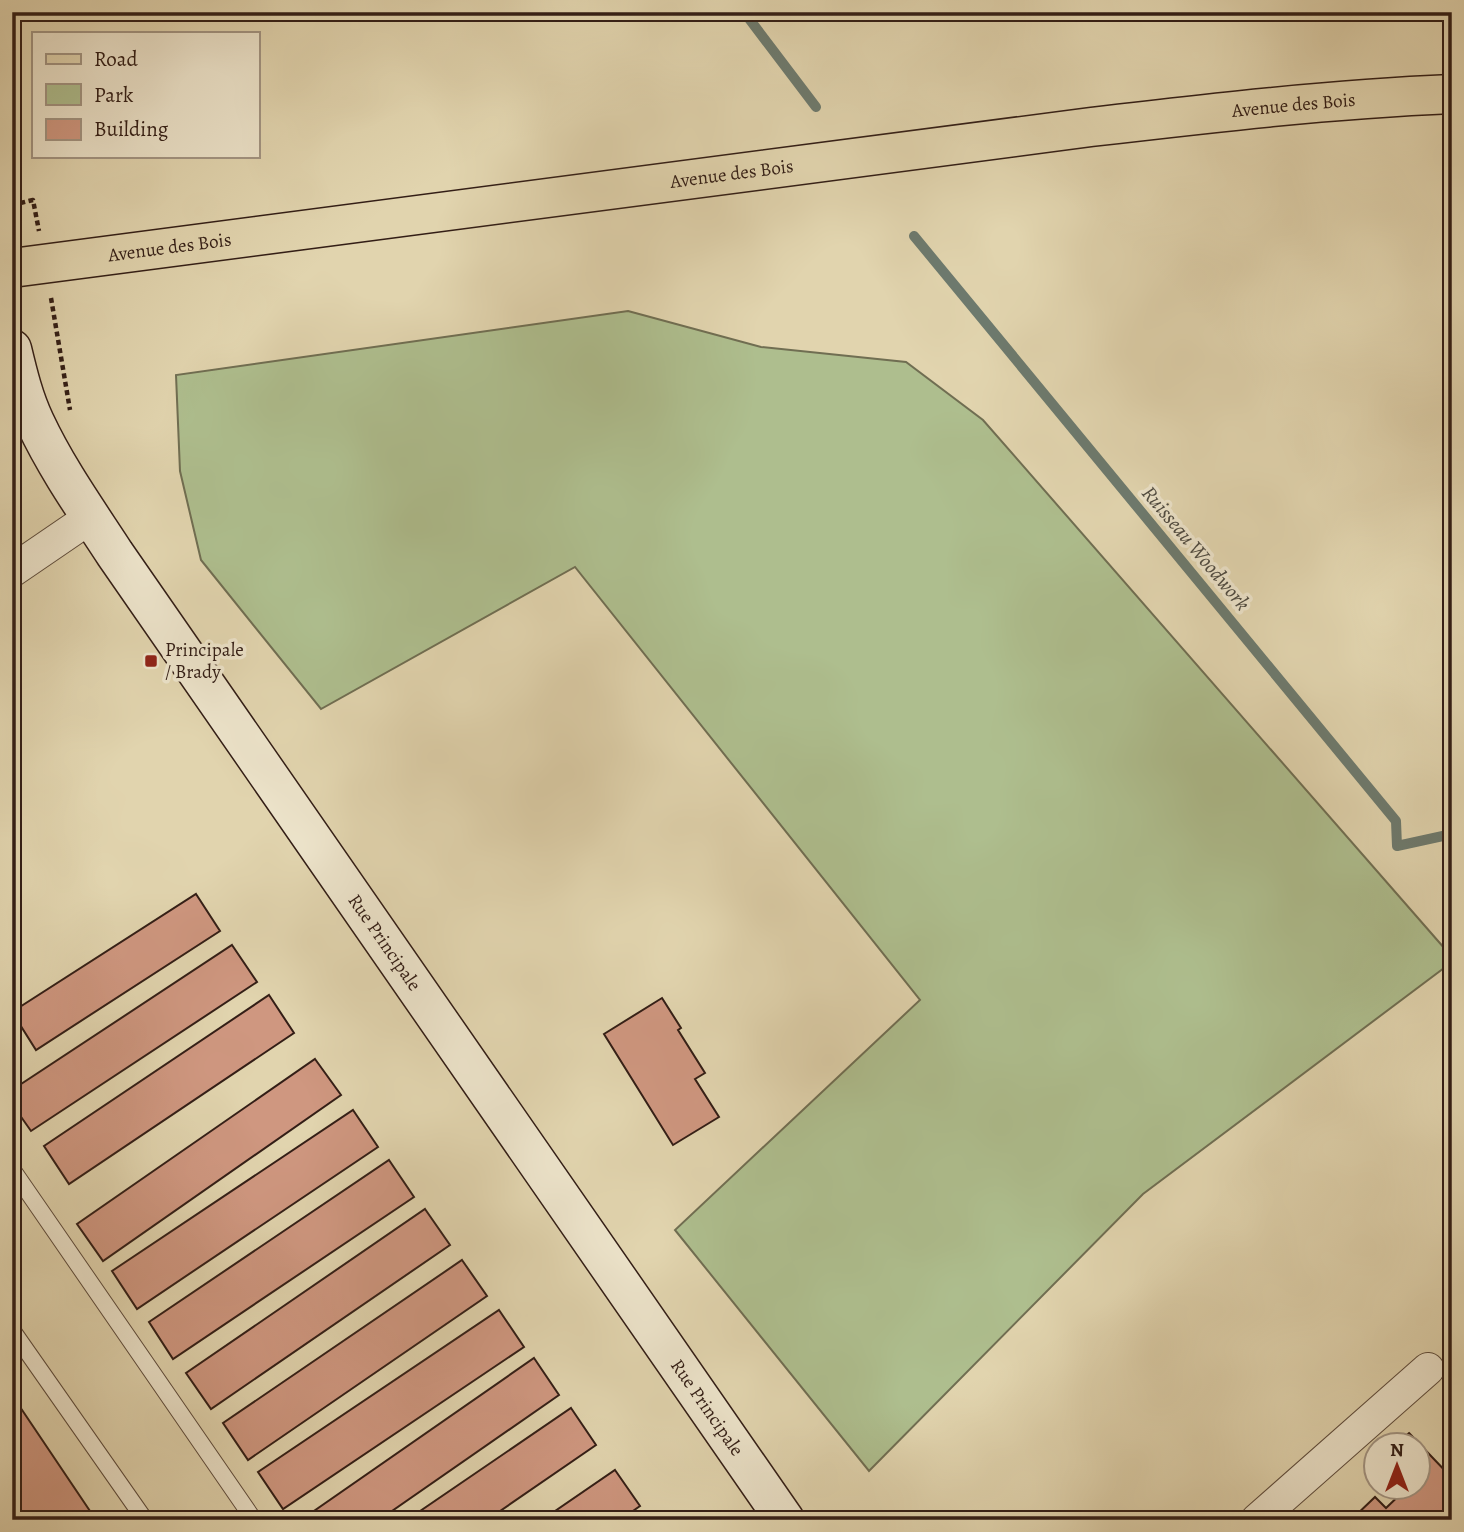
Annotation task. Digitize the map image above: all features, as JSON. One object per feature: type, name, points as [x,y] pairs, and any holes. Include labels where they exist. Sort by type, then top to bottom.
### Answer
[{"type":"main road","name":"Avenue des Bois","points":[[12,268],[1091,127],[1312,103],[1452,94]]},
{"type":"street","name":"Rue Principale","points":[[12,349],[34,421],[91,517],[785,1520]]},
{"type":"street","points":[[12,571],[91,517]]},
{"type":"street","points":[[1256,1520],[1428,1369]]},
{"type":"lane","points":[[12,1169],[254,1520]]},
{"type":"lane","points":[[12,1330],[145,1520]]},
{"type":"path","points":[[12,205],[33,200]]},
{"type":"green space","points":[[628,311],[761,347],[906,362],[983,420],[1452,957],[1452,962],[1143,1194],[869,1471],[675,1230],[920,1000],[575,567],[321,709],[201,560],[180,471],[176,375]]},
{"type":"building","points":[[196,894],[220,931],[36,1050],[12,1012]]},
{"type":"building","points":[[232,945],[257,982],[31,1131],[12,1104],[12,1090]]},
{"type":"building","points":[[269,995],[294,1033],[69,1184],[44,1146]]},
{"type":"building","points":[[662,998],[705,1073],[695,1079],[719,1117],[673,1145],[604,1034]]},
{"type":"building","points":[[315,1059],[341,1095],[103,1261],[77,1224]]},
{"type":"building","points":[[353,1110],[378,1147],[137,1309],[112,1271]]},
{"type":"building","points":[[389,1160],[414,1197],[173,1359],[149,1322]]},
{"type":"building","points":[[425,1209],[450,1245],[211,1409],[186,1373]]},
{"type":"building","points":[[462,1260],[487,1296],[248,1460],[223,1423]]},
{"type":"building","points":[[499,1310],[524,1347],[283,1509],[258,1472]]},
{"type":"building","points":[[534,1358],[559,1395],[379,1520],[301,1520]]},
{"type":"building","points":[[12,1395],[96,1520],[12,1520]]},
{"type":"building","points":[[571,1408],[596,1445],[487,1520],[407,1520]]},
{"type":"building","points":[[1432,1457],[1452,1478],[1452,1520],[1351,1520],[1372,1500],[1378,1500],[1386,1508],[1394,1500],[1432,1500]]},
{"type":"building","points":[[615,1470],[640,1506],[620,1520],[542,1520]]},
{"type":"waterway","name":"Ruisseau Woodwork","points":[[744,12],[816,107]]},
{"type":"waterway","name":"Ruisseau Woodwork","points":[[914,236],[1396,821],[1397,846],[1452,834]]},
{"type":"place","name":"Principale / Brady","points":[[151,661]]}]
